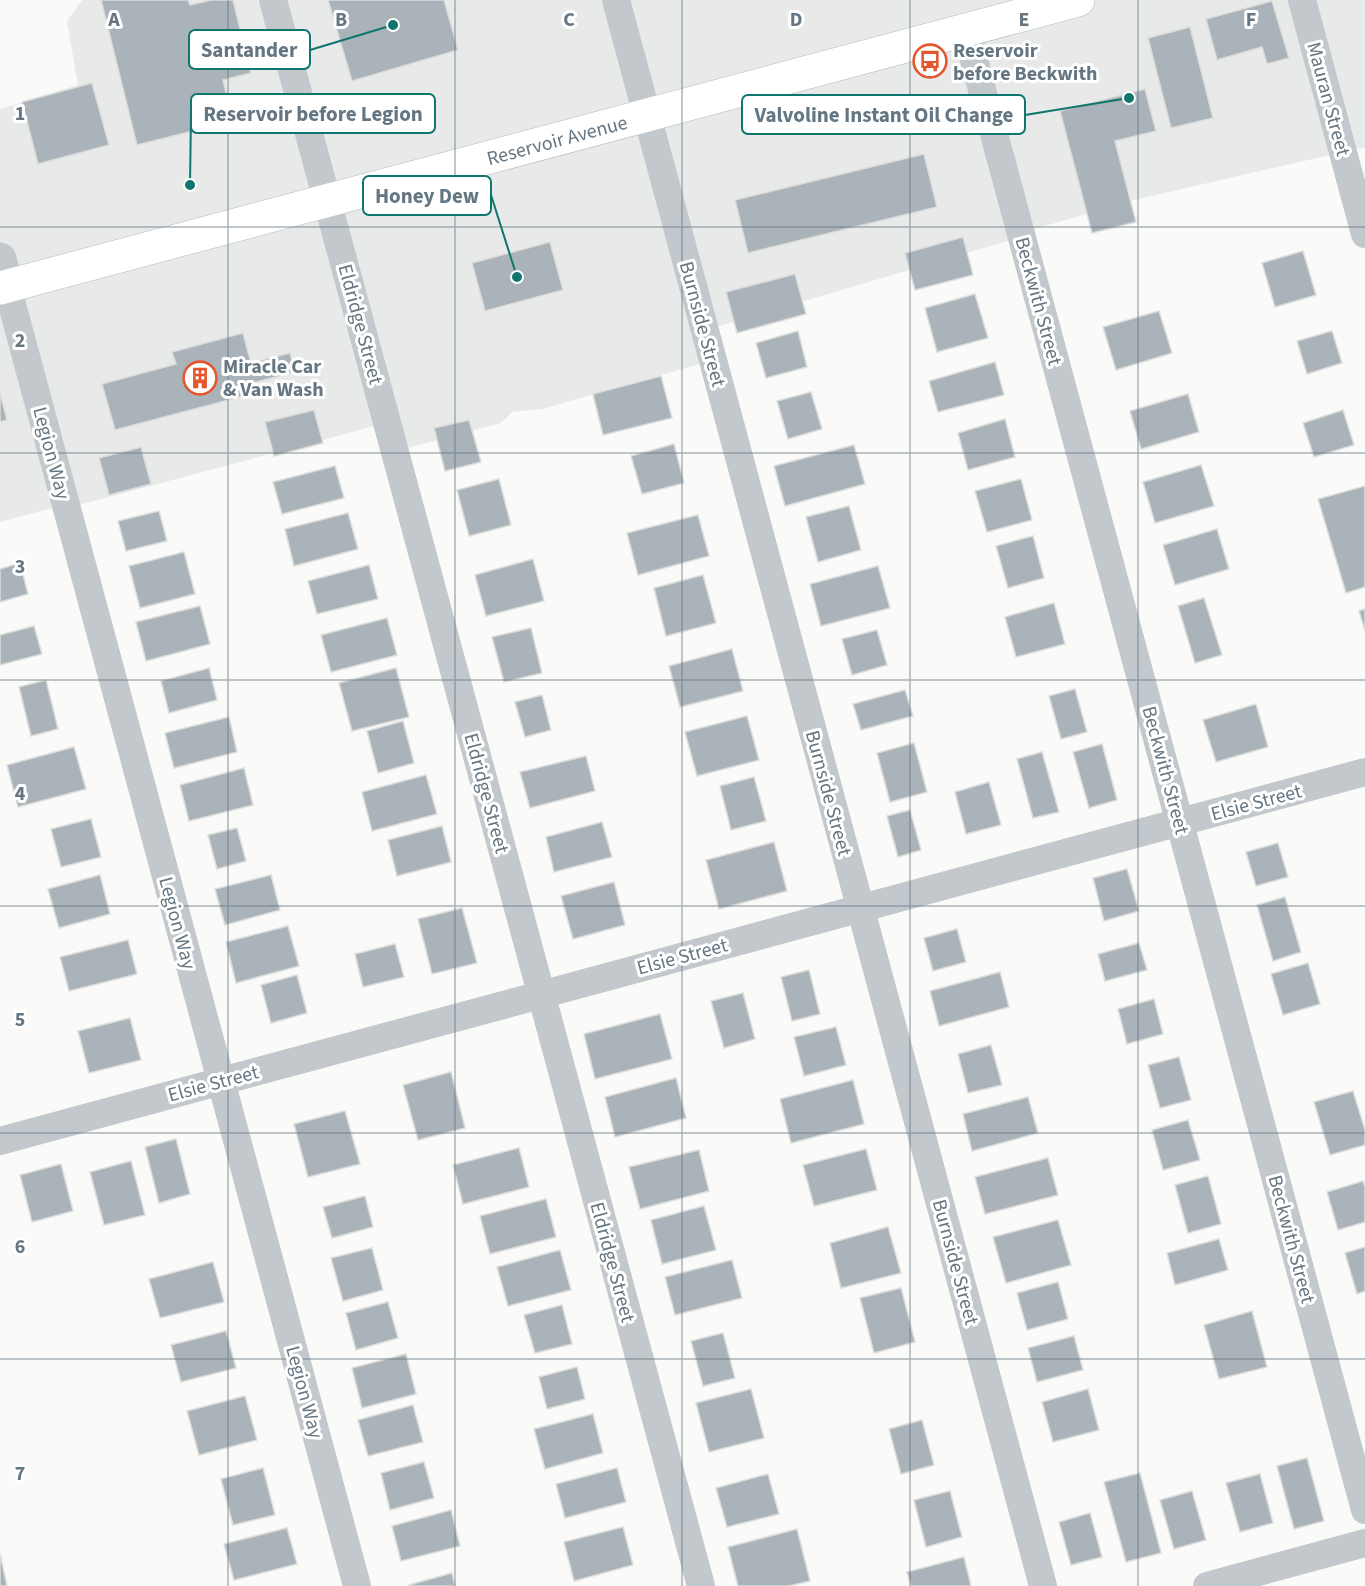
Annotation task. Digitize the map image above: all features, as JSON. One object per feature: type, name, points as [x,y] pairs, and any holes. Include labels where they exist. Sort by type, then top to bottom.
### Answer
[{"type":"main road","name":"Reservoir Avenue","points":[[2,278],[327,201],[1078,0]]},
{"type":"street","name":"Eldridge Street","points":[[273,0],[701,1586]]},
{"type":"street","name":"Burnside Street","points":[[616,0],[1043,1586]]},
{"type":"street","name":"Mauran Street","points":[[1302,0],[1365,234]]},
{"type":"street","name":"Beckwith Street","points":[[966,30],[1365,1510]]},
{"type":"street","name":"Legion Way","points":[[2,278],[357,1586]]},
{"type":"street","name":"Elsie Street","points":[[0,1141],[1365,772]]},
{"type":"street","points":[[1207,1586],[1365,1543]]},
{"type":"shaded area","points":[[82,0],[1365,0],[1365,147],[1134,200],[1021,233],[1011,240],[706,330],[710,361],[542,409],[512,412],[501,423],[396,451],[382,424],[75,506],[63,505],[0,522],[0,109],[78,85],[67,21]]},
{"type":"building","points":[[101,0],[188,0],[190,5],[211,0],[233,0],[251,73],[223,80],[233,121],[137,145]]},
{"type":"building","points":[[328,0],[444,0],[458,50],[352,81]]},
{"type":"building","points":[[1272,1],[1289,58],[1267,64],[1262,47],[1217,60],[1206,19]]},
{"type":"building","points":[[1190,27],[1213,118],[1171,128],[1148,38]]},
{"type":"building","points":[[92,83],[109,145],[38,164],[22,102]]},
{"type":"building","points":[[1145,89],[1156,131],[1115,141],[1136,222],[1092,233],[1060,111]]},
{"type":"building","points":[[924,154],[937,207],[748,253],[735,200]]},
{"type":"building","points":[[963,237],[973,275],[915,290],[905,253]]},
{"type":"building","points":[[550,242],[563,290],[485,311],[472,263]]},
{"type":"building","points":[[1303,251],[1316,295],[1275,307],[1262,263]]},
{"type":"building","points":[[795,274],[806,314],[737,333],[726,292]]},
{"type":"building","points":[[975,294],[988,338],[937,352],[925,308]]},
{"type":"building","points":[[1159,311],[1172,353],[1116,370],[1103,327]]},
{"type":"building","points":[[798,331],[807,367],[766,378],[756,343]]},
{"type":"building","points":[[1332,331],[1342,363],[1307,374],[1297,341]]},
{"type":"building","name":"Miracle Car & Van Wash","points":[[243,333],[251,363],[290,353],[295,372],[252,383],[255,393],[115,430],[102,384],[176,364],[172,352]]},
{"type":"building","points":[[995,362],[1004,395],[938,412],[929,381]]},
{"type":"building","points":[[661,376],[672,418],[603,435],[593,394]]},
{"type":"building","points":[[811,392],[822,429],[788,439],[777,401]]},
{"type":"building","points":[[0,393],[7,420],[0,422]]},
{"type":"building","points":[[1188,394],[1199,432],[1141,449],[1130,411]]},
{"type":"building","points":[[314,410],[323,443],[274,456],[265,422]]},
{"type":"building","points":[[1343,410],[1354,445],[1314,457],[1303,423]]},
{"type":"building","points":[[1005,419],[1015,457],[968,470],[958,433]]},
{"type":"building","points":[[469,420],[481,462],[445,471],[434,428]]},
{"type":"building","points":[[674,444],[684,483],[642,494],[631,456]]},
{"type":"building","points":[[854,445],[865,484],[785,506],[774,466]]},
{"type":"building","points":[[141,447],[151,484],[109,495],[99,458]]},
{"type":"building","points":[[1201,465],[1214,506],[1155,523],[1143,482]]},
{"type":"building","points":[[335,466],[344,498],[282,514],[273,482]]},
{"type":"building","points":[[499,479],[511,525],[469,536],[457,490]]},
{"type":"building","points":[[1021,479],[1032,520],[987,532],[975,491]]},
{"type":"building","points":[[1365,486],[1365,587],[1346,593],[1318,499]]},
{"type":"building","points":[[849,506],[861,550],[818,562],[806,517]]},
{"type":"building","points":[[159,511],[167,541],[126,551],[118,521]]},
{"type":"building","points":[[348,513],[358,549],[294,566],[285,529]]},
{"type":"building","points":[[698,515],[709,556],[638,575],[627,533]]},
{"type":"building","points":[[1217,529],[1229,569],[1175,585],[1163,545]]},
{"type":"building","points":[[1033,536],[1044,578],[1008,588],[996,546]]},
{"type":"building","points":[[184,552],[195,594],[140,608],[129,566]]},
{"type":"building","points":[[533,559],[544,601],[486,616],[475,575]]},
{"type":"building","points":[[20,563],[28,594],[0,602],[0,569]]},
{"type":"building","points":[[369,565],[378,599],[317,614],[308,581]]},
{"type":"building","points":[[878,566],[890,608],[821,626],[810,584]]},
{"type":"building","points":[[703,575],[716,623],[666,636],[654,588]]},
{"type":"building","points":[[1204,598],[1222,655],[1195,663],[1178,606]]},
{"type":"building","points":[[1054,603],[1065,644],[1016,657],[1005,617]]},
{"type":"building","points":[[200,606],[210,644],[146,661],[136,622]]},
{"type":"building","points":[[1365,609],[1365,631],[1359,611]]},
{"type":"building","points":[[387,618],[397,655],[331,672],[321,635]]},
{"type":"building","points":[[34,626],[42,654],[0,665],[0,635]]},
{"type":"building","points":[[531,628],[542,673],[504,682],[492,637]]},
{"type":"building","points":[[877,630],[887,665],[852,675],[842,639]]},
{"type":"building","points":[[732,649],[743,691],[680,707],[669,666]]},
{"type":"building","points":[[209,668],[217,700],[169,713],[161,681]]},
{"type":"building","points":[[396,668],[409,717],[352,731],[339,683]]},
{"type":"building","points":[[46,680],[58,729],[31,736],[19,687]]},
{"type":"building","points":[[1075,689],[1087,732],[1061,739],[1049,696]]},
{"type":"building","points":[[905,690],[913,716],[861,730],[853,704]]},
{"type":"building","points":[[542,695],[551,730],[525,737],[515,702]]},
{"type":"building","points":[[1256,704],[1268,747],[1216,762],[1203,720]]},
{"type":"building","points":[[747,716],[759,760],[697,776],[685,732]]},
{"type":"building","points":[[229,717],[237,752],[174,768],[165,733]]},
{"type":"building","points":[[403,721],[414,763],[378,773],[367,731]]},
{"type":"building","points":[[914,743],[927,792],[890,802],[877,753]]},
{"type":"building","points":[[1102,744],[1117,800],[1089,808],[1073,752]]},
{"type":"building","points":[[74,747],[86,789],[18,807],[7,765]]},
{"type":"building","points":[[1042,752],[1059,812],[1033,818],[1017,759]]},
{"type":"building","points":[[586,756],[595,791],[530,808],[520,772]]},
{"type":"building","points":[[244,768],[253,805],[189,821],[180,785]]},
{"type":"building","points":[[426,775],[437,814],[372,831],[362,792]]},
{"type":"building","points":[[754,777],[766,821],[731,830],[720,786]]},
{"type":"building","points":[[989,782],[1001,825],[966,834],[955,792]]},
{"type":"building","points":[[910,810],[921,850],[898,857],[887,816]]},
{"type":"building","points":[[91,819],[101,857],[61,867],[51,829]]},
{"type":"building","points":[[602,822],[612,857],[554,872],[546,837]]},
{"type":"building","points":[[442,826],[451,862],[397,876],[388,840]]},
{"type":"building","points":[[237,828],[246,861],[217,869],[208,835]]},
{"type":"building","points":[[774,842],[787,891],[719,909],[706,860]]},
{"type":"building","points":[[1278,843],[1288,877],[1256,886],[1246,852]]},
{"type":"building","points":[[1127,869],[1139,911],[1104,921],[1093,878]]},
{"type":"building","points":[[100,875],[110,914],[59,928],[48,889]]},
{"type":"building","points":[[271,875],[280,910],[225,925],[215,889]]},
{"type":"building","points":[[614,882],[625,925],[573,939],[561,896]]},
{"type":"building","points":[[1285,897],[1301,952],[1273,961],[1257,905]]},
{"type":"building","points":[[462,908],[477,963],[432,974],[418,919]]},
{"type":"building","points":[[288,926],[299,966],[236,983],[226,942]]},
{"type":"building","points":[[957,929],[966,962],[933,971],[924,938]]},
{"type":"building","points":[[128,940],[137,974],[69,991],[60,957]]},
{"type":"building","points":[[1139,943],[1147,970],[1105,981],[1098,954]]},
{"type":"building","points":[[395,944],[404,977],[363,987],[355,954]]},
{"type":"building","points":[[1308,963],[1320,1004],[1283,1015],[1271,974]]},
{"type":"building","points":[[809,970],[820,1014],[792,1021],[781,977]]},
{"type":"building","points":[[1000,972],[1009,1007],[939,1026],[930,991]]},
{"type":"building","points":[[297,975],[307,1013],[271,1023],[261,985]]},
{"type":"building","points":[[743,993],[755,1039],[724,1048],[711,1001]]},
{"type":"building","points":[[1154,999],[1163,1034],[1127,1044],[1118,1009]]},
{"type":"building","points":[[660,1014],[672,1059],[595,1079],[584,1034]]},
{"type":"building","points":[[130,1018],[141,1060],[89,1073],[78,1031]]},
{"type":"building","points":[[836,1027],[846,1065],[804,1076],[794,1037]]},
{"type":"building","points":[[991,1045],[1002,1085],[968,1093],[958,1054]]},
{"type":"building","points":[[1179,1057],[1191,1100],[1160,1108],[1148,1065]]},
{"type":"building","points":[[451,1072],[465,1128],[418,1140],[403,1085]]},
{"type":"building","points":[[676,1078],[686,1118],[615,1137],[605,1097]]},
{"type":"building","points":[[853,1080],[864,1124],[791,1143],[780,1099]]},
{"type":"building","points":[[1353,1091],[1365,1130],[1365,1145],[1330,1155],[1314,1102]]},
{"type":"building","points":[[1028,1097],[1038,1133],[972,1151],[963,1114]]},
{"type":"building","points":[[345,1111],[360,1164],[308,1177],[294,1124]]},
{"type":"building","points":[[1188,1120],[1200,1160],[1163,1170],[1152,1130]]},
{"type":"building","points":[[176,1139],[190,1194],[159,1203],[145,1147]]},
{"type":"building","points":[[519,1148],[529,1187],[463,1204],[453,1165]]},
{"type":"building","points":[[866,1149],[877,1190],[814,1206],[803,1165]]},
{"type":"building","points":[[699,1150],[709,1191],[640,1209],[629,1167]]},
{"type":"building","points":[[1048,1158],[1058,1195],[985,1214],[975,1177]]},
{"type":"building","points":[[131,1161],[145,1215],[104,1225],[90,1172]]},
{"type":"building","points":[[61,1164],[73,1211],[32,1222],[20,1175]]},
{"type":"building","points":[[1208,1176],[1221,1224],[1188,1233],[1175,1185]]},
{"type":"building","points":[[1363,1181],[1365,1222],[1338,1230],[1327,1192]]},
{"type":"building","points":[[365,1196],[373,1227],[332,1238],[323,1207]]},
{"type":"building","points":[[546,1199],[556,1237],[490,1254],[480,1216]]},
{"type":"building","points":[[704,1206],[716,1250],[662,1264],[651,1220]]},
{"type":"building","points":[[1058,1220],[1071,1265],[1006,1283],[993,1237]]},
{"type":"building","points":[[888,1227],[901,1273],[841,1288],[830,1243]]},
{"type":"building","points":[[1219,1239],[1228,1270],[1175,1285],[1167,1253]]},
{"type":"building","points":[[1365,1247],[1365,1291],[1357,1294],[1345,1253]]},
{"type":"building","points":[[372,1248],[383,1290],[343,1301],[331,1258]]},
{"type":"building","points":[[560,1250],[571,1290],[508,1306],[497,1267]]},
{"type":"building","points":[[732,1260],[742,1298],[675,1315],[665,1277]]},
{"type":"building","points":[[213,1262],[224,1302],[160,1318],[149,1279]]},
{"type":"building","points":[[1058,1282],[1068,1319],[1027,1330],[1017,1293]]},
{"type":"building","points":[[901,1288],[915,1342],[874,1353],[860,1298]]},
{"type":"building","points":[[388,1302],[398,1338],[356,1350],[346,1313]]},
{"type":"building","points":[[562,1305],[572,1344],[535,1353],[524,1315]]},
{"type":"building","points":[[1252,1311],[1267,1367],[1219,1379],[1204,1325]]},
{"type":"building","points":[[226,1331],[236,1368],[181,1382],[171,1345]]},
{"type":"building","points":[[723,1333],[735,1378],[703,1386],[691,1341]]},
{"type":"building","points":[[1074,1336],[1083,1370],[1037,1382],[1028,1348]]},
{"type":"building","points":[[406,1354],[416,1394],[362,1408],[352,1368]]},
{"type":"building","points":[[577,1367],[585,1399],[547,1409],[539,1377]]},
{"type":"building","points":[[751,1389],[764,1438],[709,1452],[696,1403]]},
{"type":"building","points":[[1088,1389],[1099,1430],[1053,1442],[1042,1402]]},
{"type":"building","points":[[245,1396],[257,1440],[199,1455],[187,1411]]},
{"type":"building","points":[[413,1405],[423,1442],[368,1456],[358,1420]]},
{"type":"building","points":[[593,1414],[603,1453],[545,1469],[534,1429]]},
{"type":"building","points":[[922,1420],[934,1465],[901,1474],[889,1429]]},
{"type":"building","points":[[1307,1458],[1324,1521],[1294,1529],[1277,1466]]},
{"type":"building","points":[[424,1462],[434,1498],[390,1510],[381,1473]]},
{"type":"building","points":[[263,1468],[275,1515],[233,1525],[221,1479]]},
{"type":"building","points":[[617,1468],[626,1502],[565,1518],[556,1484]]},
{"type":"building","points":[[1140,1473],[1161,1553],[1126,1562],[1104,1482]]},
{"type":"building","points":[[768,1474],[779,1514],[727,1527],[716,1488]]},
{"type":"building","points":[[1260,1474],[1273,1523],[1240,1532],[1226,1483]]},
{"type":"building","points":[[950,1491],[962,1537],[926,1547],[914,1500]]},
{"type":"building","points":[[1192,1491],[1206,1540],[1174,1549],[1160,1500]]},
{"type":"building","points":[[451,1510],[460,1546],[401,1561],[392,1526]]},
{"type":"building","points":[[1090,1513],[1102,1557],[1071,1565],[1059,1522]]},
{"type":"building","points":[[623,1527],[633,1565],[574,1581],[564,1542]]},
{"type":"building","points":[[287,1528],[297,1564],[234,1580],[224,1544]]},
{"type":"building","points":[[797,1529],[810,1581],[789,1586],[738,1586],[728,1547]]},
{"type":"building","points":[[0,1554],[7,1586],[0,1586]]},
{"type":"building","points":[[964,1557],[971,1586],[911,1586],[907,1572]]},
{"type":"building","points":[[452,1573],[455,1586],[409,1585]]},
{"type":"place","name":"Santander","points":[[393,25]]},
{"type":"place","name":"Reservoir before Beckwith","points":[[930,61]]},
{"type":"place","name":"Valvoline Instant Oil Change","points":[[1129,98]]},
{"type":"place","name":"Reservoir before Legion","points":[[190,185]]},
{"type":"place","name":"Honey Dew","points":[[517,277]]},
{"type":"place","name":"Miracle Car & Van Wash","points":[[200,378]]}]
